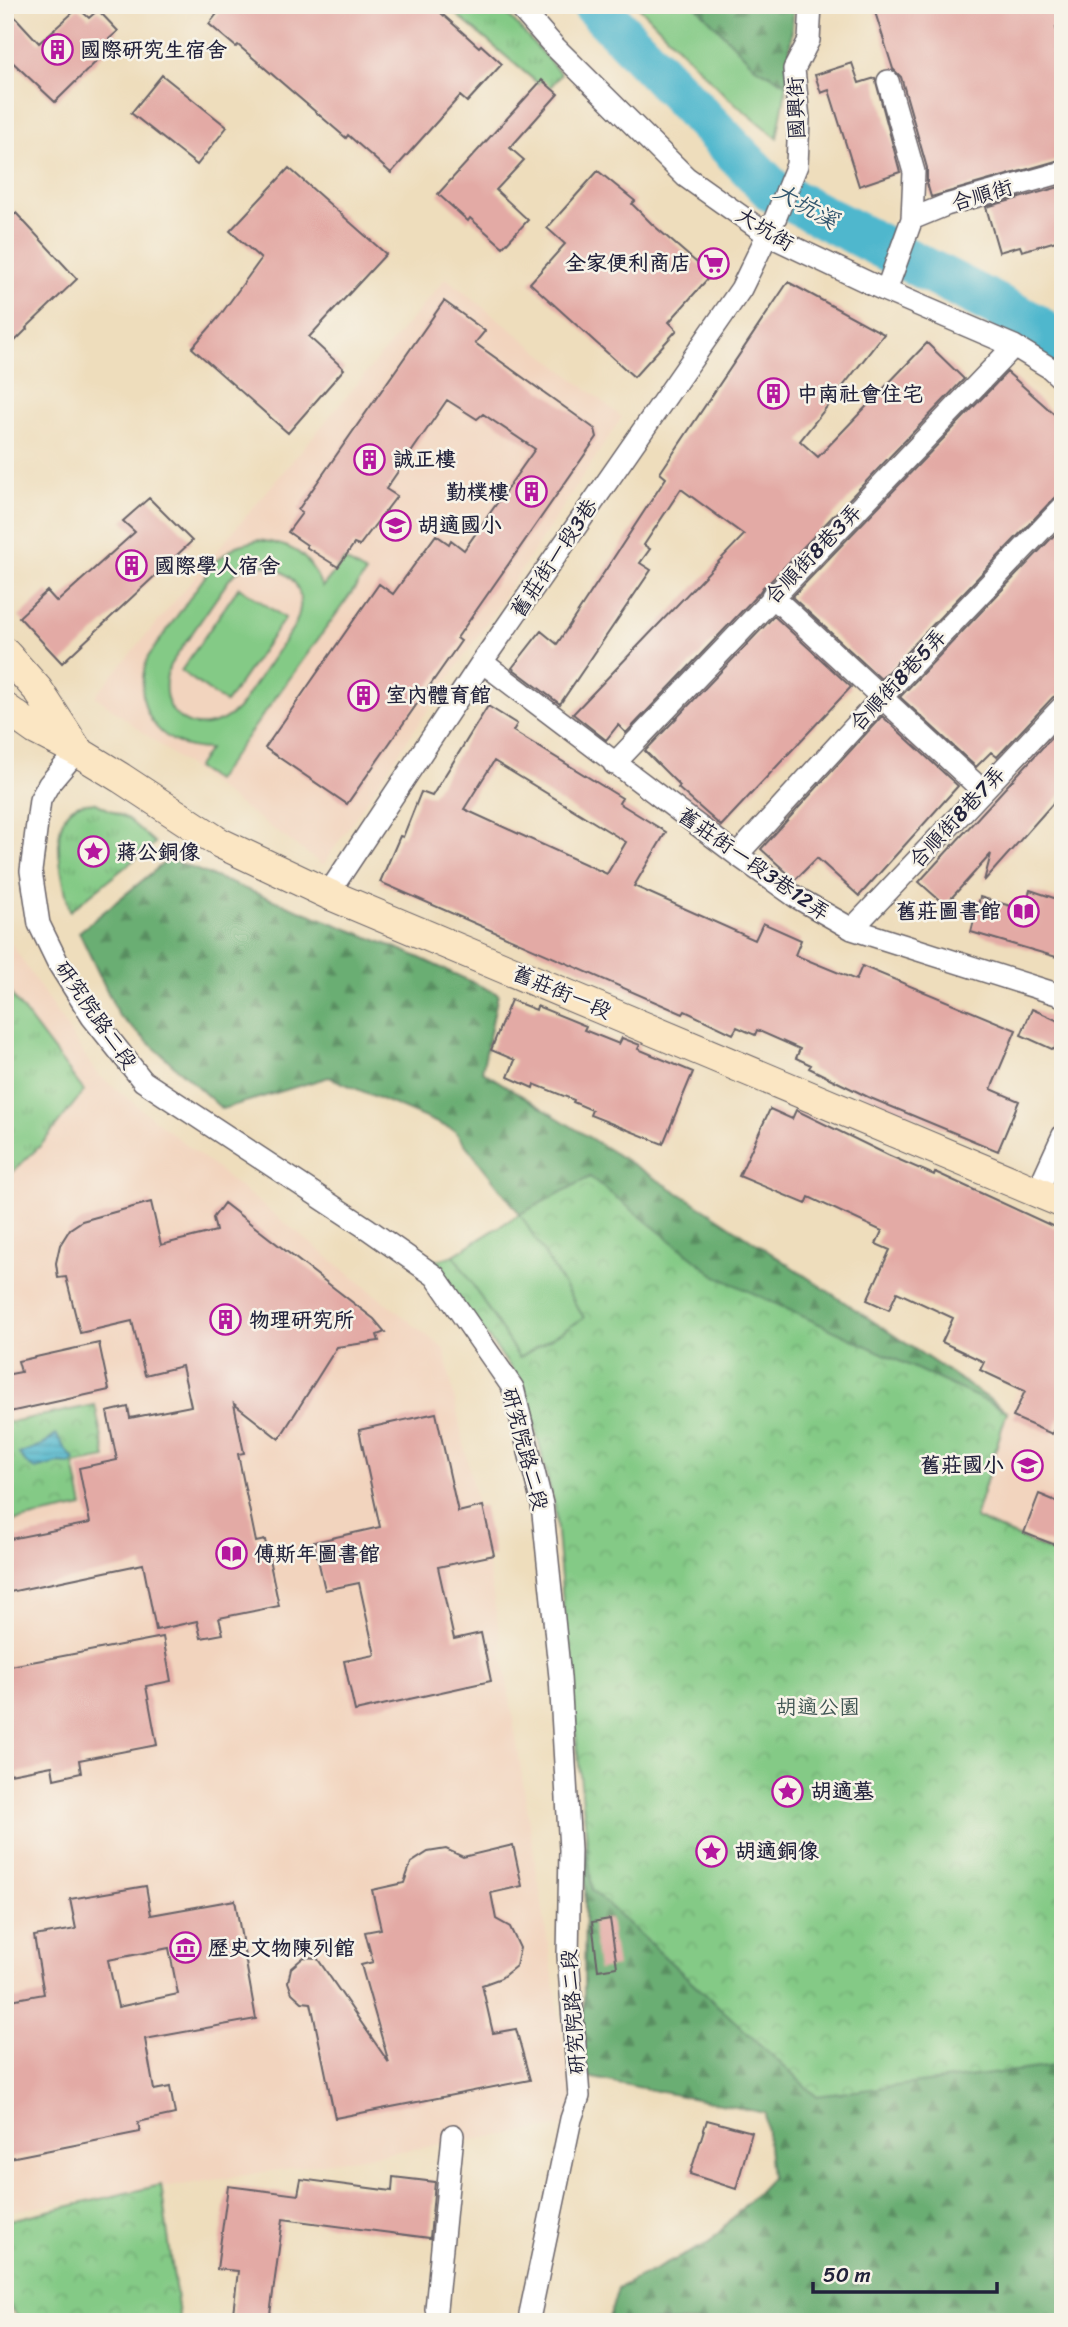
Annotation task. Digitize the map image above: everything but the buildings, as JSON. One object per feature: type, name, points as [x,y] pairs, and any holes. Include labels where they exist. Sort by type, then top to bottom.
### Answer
[{"type":"main road","points":[[5,653],[38,690],[77,751]]},
{"type":"main road","points":[[5,708],[36,730],[77,751]]},
{"type":"main road","name":"舊莊街一段","points":[[77,751],[220,843],[328,894],[1050,1198]]},
{"type":"street","name":"大坑街","points":[[518,5],[553,45],[686,177],[771,227],[1014,346],[1050,368],[1063,380]]},
{"type":"street","name":"國興街","points":[[771,227],[796,165],[799,119],[794,69],[809,40],[811,5]]},
{"type":"street","points":[[888,81],[915,172],[910,223],[888,285]]},
{"type":"street","name":"合順街","points":[[910,223],[946,205],[1063,172]]},
{"type":"street","name":"舊莊街一段3巷","points":[[328,894],[482,662],[741,289],[771,227]]},
{"type":"street","name":"合順街8巷3弄","points":[[614,764],[1014,346]]},
{"type":"street","name":"合順街8巷5弄","points":[[737,855],[881,698],[1063,508]]},
{"type":"street","points":[[772,596],[982,790]]},
{"type":"street","name":"舊莊街一段3巷12弄","points":[[482,662],[614,764],[796,897],[852,929],[1063,996]]},
{"type":"street","name":"合順街8巷7弄","points":[[852,929],[1063,706]]},
{"type":"street","name":"研究院路二段","points":[[77,751],[49,784],[40,800],[31,871],[39,924],[58,963],[92,1017],[143,1081],[435,1276],[513,1388],[542,1504],[560,1676],[569,1850],[568,1955],[579,2096],[571,2119],[530,2314],[531,2322]]},
{"type":"street","points":[[1050,1198],[1063,1135]]},
{"type":"street","points":[[436,2309],[453,2135]]},
{"type":"shaded area","name":"胡適國小","points":[[446,278],[622,417],[323,865],[95,696]]},
{"type":"shaded area","points":[[5,934],[97,1074],[444,1349],[480,1521],[501,1641],[576,2124],[5,2212]]},
{"type":"shaded area","name":"舊莊國小","points":[[1063,1298],[1063,1557],[975,1518],[1007,1411]]},
{"type":"green space","points":[[445,5],[499,5],[561,74],[547,91]]},
{"type":"green space","points":[[637,5],[695,5],[755,67],[787,84],[777,138],[726,96]]},
{"type":"green space","points":[[695,5],[794,5],[787,84],[755,67]]},
{"type":"green space","points":[[258,540],[290,548],[311,566],[322,587],[344,560],[366,573],[215,781],[196,768],[209,749],[190,747],[175,741],[162,733],[152,721],[142,692],[143,675],[148,657],[216,561],[236,546]],"holes":[[[257,564],[280,571],[295,583],[300,601],[295,625],[238,709],[223,720],[208,725],[194,725],[182,720],[173,711],[167,698],[166,683],[170,665],[231,577],[242,568]]]},
{"type":"green space","points":[[239,587],[285,618],[226,703],[181,671]]},
{"type":"green space","points":[[94,802],[128,819],[155,843],[70,911],[59,854],[62,824],[67,813],[77,805]]},
{"type":"green space","name":"胡適公園","points":[[169,859],[409,953],[498,994],[482,1071],[711,1213],[1007,1411],[975,1518],[1063,1557],[1063,2322],[608,2322],[618,2288],[709,2243],[771,2178],[765,2113],[583,2076],[586,1822],[584,1318],[520,1214],[454,1130],[329,1077],[222,1109],[119,1016],[79,932]]},
{"type":"green space","points":[[10,993],[84,1091],[41,1145],[5,1179],[5,996]]},
{"type":"green space","name":"胡適公園","points":[[590,1177],[716,1276],[1007,1411],[975,1518],[1063,1557],[1063,2065],[816,2096],[592,1890],[555,1509],[525,1387],[432,1262],[454,1255],[520,1214]]},
{"type":"green space","points":[[520,1214],[584,1318],[519,1358],[454,1255]]},
{"type":"green space","points":[[95,1405],[106,1458],[74,1464],[83,1507],[5,1523],[5,1423]]},
{"type":"green space","points":[[161,2185],[180,2322],[22,2322],[5,2302],[5,2221]]},
{"type":"water","points":[[56,1434],[75,1460],[70,1464],[58,1463],[35,1469],[19,1454],[46,1443]]},
{"type":"waterway","name":"大坑溪","points":[[594,5],[773,191],[1033,324],[1063,347]]},
{"type":"place","name":"國際研究生宿舍","points":[[57,50]]},
{"type":"place","name":"全家便利商店","points":[[714,263]]},
{"type":"place","name":"中南社會住宅","points":[[774,394]]},
{"type":"place","name":"誠正樓","points":[[370,459]]},
{"type":"place","name":"勤樸樓","points":[[532,492]]},
{"type":"place","name":"胡適國小","points":[[395,525]]},
{"type":"place","name":"國際學人宿舍","points":[[131,566]]},
{"type":"place","name":"室內體育館","points":[[363,695]]},
{"type":"place","name":"蔣公銅像","points":[[93,852]]},
{"type":"place","name":"舊莊圖書館","points":[[1024,911]]},
{"type":"place","name":"物理研究所","points":[[226,1320]]},
{"type":"place","name":"舊莊國小","points":[[1027,1465]]},
{"type":"place","name":"傅斯年圖書館","points":[[231,1554]]},
{"type":"place","name":"胡適墓","points":[[788,1791]]},
{"type":"place","name":"胡適銅像","points":[[712,1851]]},
{"type":"place","name":"歷史文物陳列館","points":[[185,1948]]}]
